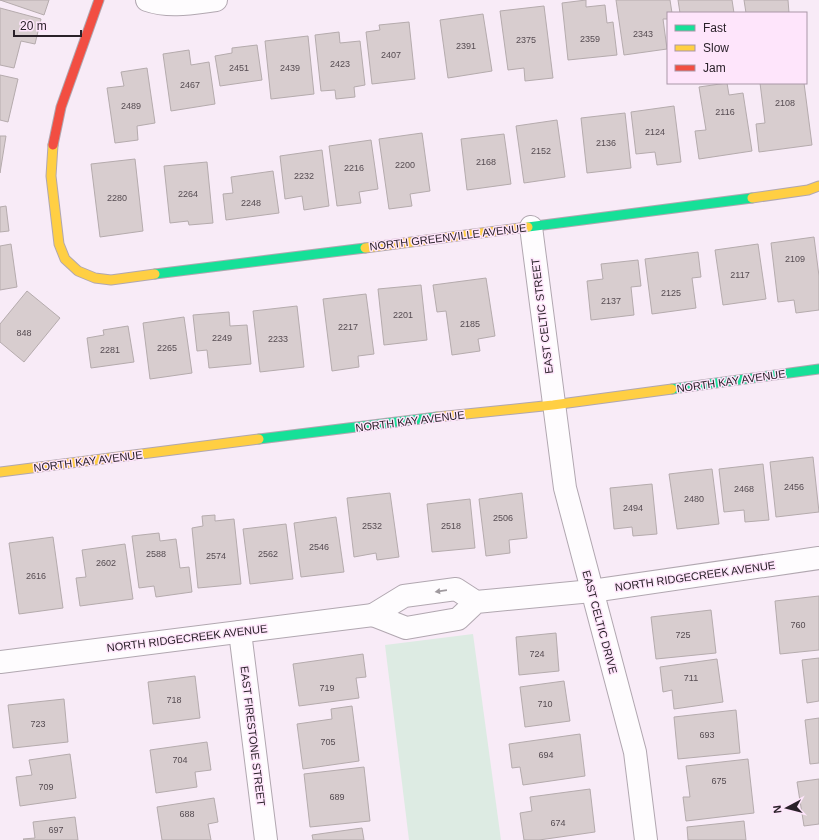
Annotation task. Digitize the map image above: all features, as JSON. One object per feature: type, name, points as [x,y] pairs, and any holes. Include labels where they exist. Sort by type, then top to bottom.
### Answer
[{"type":"street","name":"NORTH GREENVILLE AVENUE","points":[[99,0],[61,107],[52,142],[51,176],[59,244],[66,259],[78,271],[95,278],[111,280],[532,227],[800,191],[819,186]]},
{"type":"street","points":[[147,0],[178,5],[216,0]]},
{"type":"street","name":"EAST CELTIC STREET","points":[[532,227],[553,405]]},
{"type":"street","name":"NORTH KAY AVENUE","points":[[0,472],[405,420],[553,405],[819,370]]},
{"type":"street","name":"EAST CELTIC DRIVE","points":[[553,405],[565,488],[635,752],[646,840]]},
{"type":"street","name":"NORTH RIDGECREEK AVENUE","points":[[0,662],[373,615],[404,596],[456,589],[476,602],[592,591],[819,558]]},
{"type":"street","name":"NORTH RIDGECREEK AVENUE","points":[[373,615],[406,628],[458,620],[476,602]]},
{"type":"street","name":"EAST FIRESTONE STREET","points":[[240,632],[266,840]]},
{"type":"shaded area","points":[[473,634],[501,840],[409,840],[385,645]]},
{"type":"building","points":[[0,0],[49,0],[44,15]]},
{"type":"building","points":[[586,0],[586,7],[605,5],[607,23],[613,22],[617,55],[568,60],[562,3]]},
{"type":"building","points":[[616,0],[670,0],[672,12],[667,12],[667,19],[663,19],[667,49],[624,55]]},
{"type":"building","points":[[678,0],[732,0],[734,12],[680,12]]},
{"type":"building","points":[[744,0],[788,0],[789,12],[746,12]]},
{"type":"building","points":[[544,6],[553,78],[525,81],[524,68],[508,70],[500,11]]},
{"type":"building","points":[[0,8],[41,19],[35,44],[21,41],[14,68],[0,65]]},
{"type":"building","points":[[483,14],[492,71],[448,78],[440,20]]},
{"type":"building","points":[[409,22],[415,79],[372,84],[366,32],[380,30],[379,25]]},
{"type":"building","points":[[339,32],[340,43],[360,41],[365,85],[354,87],[355,97],[336,99],[335,90],[321,91],[315,35]]},
{"type":"building","points":[[308,36],[314,94],[271,99],[265,41]]},
{"type":"building","points":[[257,45],[262,80],[220,86],[215,56],[232,53],[232,48]]},
{"type":"building","points":[[189,50],[191,65],[209,62],[215,104],[171,111],[163,54]]},
{"type":"building","points":[[147,68],[155,123],[137,126],[138,140],[115,143],[107,88],[124,86],[121,72]]},
{"type":"building","points":[[0,75],[18,79],[8,122],[0,120]]},
{"type":"building","points":[[727,84],[729,95],[743,93],[752,151],[699,159],[695,131],[706,130],[699,87]]},
{"type":"building","points":[[760,84],[804,84],[812,145],[759,152],[756,124],[765,123]]},
{"type":"building","points":[[674,106],[681,162],[657,165],[655,152],[636,154],[631,112]]},
{"type":"building","points":[[625,113],[631,168],[587,173],[581,118]]},
{"type":"building","points":[[557,120],[565,177],[524,183],[516,126]]},
{"type":"building","points":[[422,133],[430,191],[410,194],[412,206],[389,209],[379,139]]},
{"type":"building","points":[[504,134],[511,184],[467,190],[461,139]]},
{"type":"building","points":[[0,136],[6,136],[0,173]]},
{"type":"building","points":[[371,140],[378,189],[359,192],[361,203],[337,206],[329,146]]},
{"type":"building","points":[[322,150],[329,206],[304,210],[302,196],[285,199],[280,156]]},
{"type":"building","points":[[135,159],[143,231],[100,237],[91,164]]},
{"type":"building","points":[[207,162],[213,223],[189,225],[188,221],[170,223],[164,166]]},
{"type":"building","points":[[273,171],[279,213],[226,220],[223,194],[233,193],[231,177]]},
{"type":"building","points":[[6,206],[9,231],[0,232],[0,207]]},
{"type":"building","points":[[814,237],[819,276],[819,310],[796,313],[794,300],[778,302],[771,243]]},
{"type":"building","points":[[11,244],[17,287],[0,290],[0,246]]},
{"type":"building","points":[[758,244],[766,299],[723,305],[715,250]]},
{"type":"building","points":[[698,252],[701,277],[692,278],[696,308],[652,314],[645,259]]},
{"type":"building","points":[[638,260],[641,286],[631,287],[634,315],[591,320],[587,281],[603,279],[601,264]]},
{"type":"building","points":[[486,278],[495,336],[478,339],[480,351],[452,355],[446,311],[437,312],[433,285]]},
{"type":"building","points":[[421,285],[427,340],[384,345],[378,289]]},
{"type":"building","points":[[27,291],[60,318],[24,362],[0,342],[0,324]]},
{"type":"building","points":[[366,294],[374,354],[358,356],[359,367],[332,371],[323,299]]},
{"type":"building","points":[[297,306],[304,367],[260,372],[253,311]]},
{"type":"building","points":[[229,312],[230,326],[247,325],[251,364],[209,368],[207,350],[197,351],[193,315]]},
{"type":"building","points":[[184,317],[192,373],[150,379],[143,323]]},
{"type":"building","points":[[128,326],[134,362],[91,368],[87,338],[104,335],[103,330]]},
{"type":"building","points":[[813,457],[819,512],[776,517],[770,462]]},
{"type":"building","points":[[763,464],[769,520],[745,522],[744,510],[724,512],[719,469]]},
{"type":"building","points":[[712,469],[719,524],[677,529],[669,474]]},
{"type":"building","points":[[652,484],[657,534],[633,536],[632,527],[614,529],[610,488]]},
{"type":"building","points":[[390,493],[399,557],[377,560],[376,553],[354,557],[347,498]]},
{"type":"building","points":[[522,493],[527,538],[509,540],[510,553],[486,556],[479,499]]},
{"type":"building","points":[[470,499],[475,548],[432,552],[427,504]]},
{"type":"building","points":[[215,515],[215,521],[234,519],[241,584],[198,588],[192,528],[203,526],[202,516]]},
{"type":"building","points":[[336,517],[344,572],[301,577],[294,523]]},
{"type":"building","points":[[286,524],[293,579],[250,584],[243,529]]},
{"type":"building","points":[[159,533],[160,541],[176,539],[180,568],[189,567],[192,592],[156,597],[154,586],[139,588],[132,536]]},
{"type":"building","points":[[53,537],[63,608],[19,614],[9,543]]},
{"type":"building","points":[[125,544],[133,599],[80,606],[76,578],[86,577],[82,550]]},
{"type":"building","points":[[819,596],[819,650],[780,654],[775,601]]},
{"type":"building","points":[[711,610],[716,653],[656,659],[651,617]]},
{"type":"building","points":[[556,633],[559,671],[519,675],[516,637]]},
{"type":"building","points":[[363,654],[366,677],[356,678],[359,698],[299,706],[293,664]]},
{"type":"building","points":[[819,658],[819,701],[807,703],[802,660]]},
{"type":"building","points":[[717,659],[723,702],[674,709],[672,690],[663,692],[660,667]]},
{"type":"building","points":[[195,676],[200,718],[153,724],[148,682]]},
{"type":"building","points":[[564,681],[570,721],[525,727],[520,687]]},
{"type":"building","points":[[64,699],[68,742],[13,748],[8,705]]},
{"type":"building","points":[[352,706],[359,761],[303,769],[297,724],[332,719],[331,709]]},
{"type":"building","points":[[736,710],[740,753],[678,759],[674,717]]},
{"type":"building","points":[[819,718],[819,763],[810,764],[805,720]]},
{"type":"building","points":[[580,734],[585,776],[523,785],[520,767],[512,768],[509,744]]},
{"type":"building","points":[[207,742],[211,770],[195,772],[197,787],[156,793],[150,750]]},
{"type":"building","points":[[70,754],[76,798],[20,806],[16,777],[32,775],[29,760]]},
{"type":"building","points":[[748,759],[754,813],[686,821],[683,797],[690,797],[686,766]]},
{"type":"building","points":[[364,767],[370,821],[310,827],[304,774]]},
{"type":"building","points":[[819,779],[819,824],[804,826],[797,782]]},
{"type":"building","points":[[590,789],[595,832],[539,840],[524,840],[520,813],[532,811],[530,797]]},
{"type":"building","points":[[214,798],[218,822],[208,824],[211,840],[162,840],[157,807]]},
{"type":"building","points":[[75,817],[78,840],[23,839],[35,838],[33,822]]},
{"type":"building","points":[[744,821],[746,840],[688,840],[687,827]]},
{"type":"building","points":[[362,828],[364,840],[313,840],[312,835]]},
{"type":"traffic: fast","points":[[528,227],[752,198]]},
{"type":"traffic: fast","points":[[155,274],[365,248]]},
{"type":"traffic: fast","points":[[672,389],[819,369]]},
{"type":"traffic: fast","points":[[259,439],[437,417]]},
{"type":"traffic: slow","points":[[53,145],[51,176],[59,244],[65,259],[78,271],[95,278],[111,280],[155,274]]},
{"type":"traffic: slow","points":[[752,198],[808,190],[819,186]]},
{"type":"traffic: slow","points":[[365,248],[528,227]]},
{"type":"traffic: slow","points":[[437,417],[553,405],[672,389]]},
{"type":"traffic: slow","points":[[0,472],[259,439]]},
{"type":"traffic: jam","points":[[53,145],[61,107],[99,0]]}]
